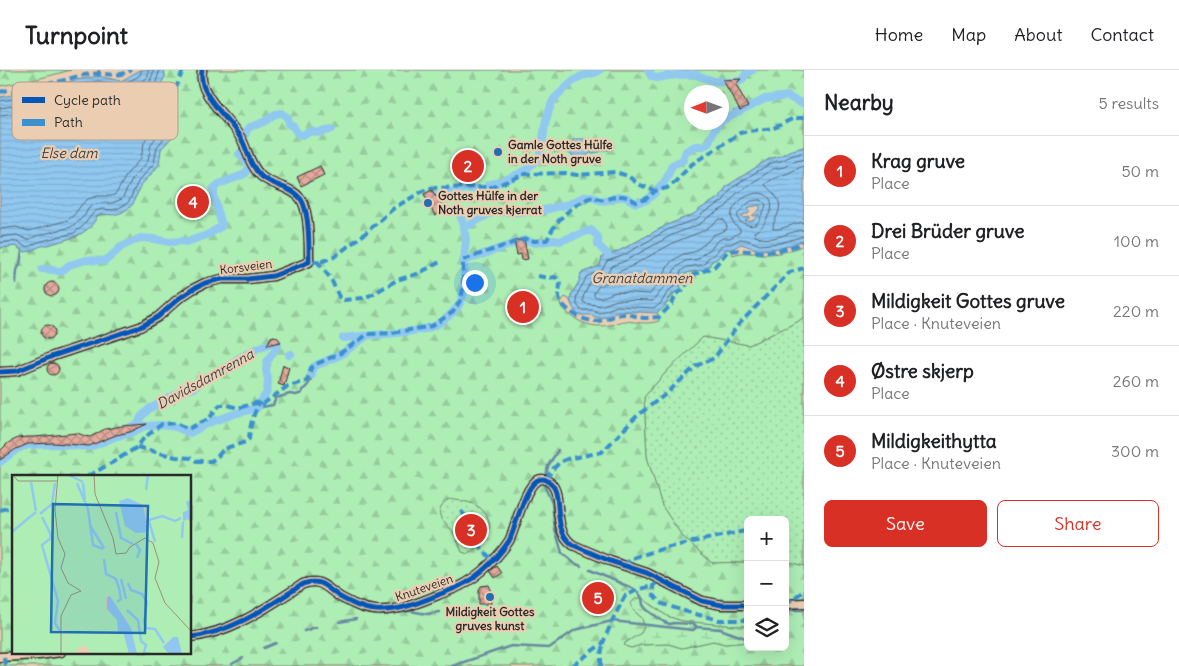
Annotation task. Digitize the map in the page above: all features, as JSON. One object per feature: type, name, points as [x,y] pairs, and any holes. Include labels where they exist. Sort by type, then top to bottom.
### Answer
[{"type":"street","name":"Korsveien","points":[[0,372],[17,371],[54,356],[140,327],[158,318],[178,299],[205,283],[222,279],[248,279],[273,276],[309,262],[306,209],[301,198],[288,189],[267,181],[259,174],[232,124],[206,93],[202,83],[202,70]]},
{"type":"street","name":"Knuteveien","points":[[191,637],[211,633],[233,625],[266,609],[303,584],[310,582],[325,585],[340,597],[360,607],[375,610],[399,608],[450,590],[474,578],[493,561],[510,540],[529,489],[536,481],[543,479],[548,480],[554,487],[558,500],[558,517],[562,532],[565,538],[573,545],[647,574],[702,601],[722,605],[744,605]]},
{"type":"street","points":[[789,604],[804,603]]},
{"type":"street","points":[[0,657],[46,654]]},
{"type":"green space","points":[[0,70],[71,70],[37,79],[12,82],[12,84],[0,86]]},
{"type":"green space","points":[[164,70],[804,70],[804,147],[769,159],[727,186],[720,197],[694,214],[667,225],[619,251],[602,257],[600,266],[581,273],[580,280],[571,295],[572,305],[569,299],[565,297],[561,302],[562,307],[572,316],[589,325],[603,326],[621,321],[650,323],[659,321],[657,313],[680,286],[683,276],[689,272],[695,272],[718,258],[723,251],[730,250],[733,255],[744,253],[772,254],[789,251],[804,245],[804,317],[749,345],[703,337],[667,371],[644,397],[647,457],[662,506],[682,536],[712,563],[744,562],[744,626],[682,621],[667,616],[651,604],[633,610],[642,618],[644,627],[641,633],[625,643],[625,646],[631,648],[641,645],[668,644],[682,648],[713,641],[725,644],[744,642],[744,651],[789,651],[789,563],[792,563],[804,566],[804,666],[0,666],[0,248],[16,246],[22,251],[32,251],[39,246],[76,237],[86,230],[97,216],[105,214],[135,198],[142,184],[155,170],[161,149],[169,140],[178,140],[178,82],[162,82],[165,77]],"holes":[[[590,140],[607,141],[612,149],[590,153]],[[449,499],[469,502],[483,510],[487,516],[490,528],[482,543],[468,554],[462,552],[454,534],[439,513],[440,509]]]},
{"type":"green space","points":[[804,317],[804,566],[789,563],[789,516],[744,516],[744,562],[712,563],[682,536],[662,506],[647,457],[644,397],[667,371],[703,337],[749,345]]},
{"type":"green space","points":[[449,498],[476,505],[487,516],[490,528],[486,538],[468,554],[462,552],[454,534],[439,514],[443,504]]},
{"type":"green space","points":[[642,598],[667,616],[682,621],[744,626],[744,642],[725,644],[713,641],[682,648],[668,644],[641,645],[631,648],[625,646],[625,643],[641,633],[644,627],[642,618],[633,610],[631,603],[635,599]]},
{"type":"water","name":"Else dam","points":[[140,70],[164,70],[165,77],[162,82],[68,82],[98,76],[121,81]]},
{"type":"water","name":"Else dam","points":[[12,95],[12,140],[169,140],[161,149],[159,165],[142,184],[133,204],[129,208],[113,215],[102,214],[97,216],[85,231],[53,244],[41,246],[27,252],[16,246],[0,248],[0,97]]},
{"type":"water","points":[[574,139],[607,141],[614,146],[612,149],[577,157],[568,153]]},
{"type":"water","name":"Granatdammen","points":[[804,147],[804,239],[802,241],[781,248],[759,250],[741,244],[730,250],[727,249],[703,270],[689,272],[684,275],[684,280],[680,286],[681,289],[673,293],[664,307],[657,313],[618,311],[602,318],[592,315],[578,315],[573,308],[571,297],[581,273],[600,266],[602,257],[619,251],[667,225],[694,214],[720,197],[727,186],[769,159]],"holes":[[[760,205],[760,209],[752,216],[759,214],[752,221],[745,221],[750,217],[742,217],[744,214],[748,214],[750,207]]]},
{"type":"building","points":[[741,79],[736,84],[748,107],[740,111],[729,91],[729,85],[726,85],[723,80]]},
{"type":"building","points":[[320,166],[324,175],[301,186],[297,177]]},
{"type":"building","points":[[432,190],[436,197],[439,196],[444,211],[435,216],[431,208],[429,210],[425,203],[428,202],[424,194]]},
{"type":"building","points":[[524,239],[528,259],[522,260],[521,254],[517,255],[514,241]]},
{"type":"building","points":[[52,282],[57,284],[59,289],[57,294],[52,296],[47,294],[45,289],[47,284]]},
{"type":"building","points":[[48,325],[53,327],[55,332],[53,337],[48,339],[43,337],[41,332],[43,327]]},
{"type":"building","points":[[274,336],[281,342],[267,345],[271,337]]},
{"type":"building","points":[[55,363],[58,364],[58,374],[51,375],[48,374],[47,367],[48,364]]},
{"type":"building","points":[[283,365],[289,367],[284,386],[278,384]]},
{"type":"building","points":[[147,424],[89,446],[54,443],[28,444],[16,449],[0,460],[0,451],[8,443],[18,438],[77,433],[90,437],[105,429]]},
{"type":"building","points":[[497,566],[502,573],[495,578],[490,571]]},
{"type":"building","points":[[489,585],[491,604],[479,604],[479,590],[481,586]]},
{"type":"building","points":[[594,592],[604,595],[602,603],[592,600]]},
{"type":"waterway","points":[[98,76],[99,70]]},
{"type":"waterway","points":[[488,185],[510,178],[525,170],[536,160],[540,154],[544,128],[553,100],[582,76],[596,73],[600,70]]},
{"type":"waterway","points":[[648,70],[651,76],[656,78],[693,74],[714,81],[730,82],[741,81],[748,72],[753,70]]},
{"type":"waterway","points":[[729,117],[765,99],[788,96],[804,103]]},
{"type":"waterway","points":[[734,111],[735,115]]},
{"type":"waterway","points":[[244,137],[248,128],[282,113],[288,117],[289,124],[293,126],[298,134],[302,135],[313,131],[320,133],[332,129]]},
{"type":"waterway","points":[[657,189],[666,180],[672,165],[683,160],[686,151],[695,146],[708,144],[714,130]]},
{"type":"waterway","points":[[239,154],[241,146]]},
{"type":"waterway","points":[[42,269],[61,272],[69,265],[86,260],[104,261],[121,247],[140,238],[186,242],[207,235],[222,226],[214,197],[214,188],[219,184],[245,174],[250,165],[239,154]]},
{"type":"waterway","points":[[436,195],[465,189],[480,189]]},
{"type":"waterway","points":[[593,197],[603,201],[625,197],[636,203],[647,200],[655,193]]},
{"type":"waterway","points":[[464,228],[495,212],[536,212],[569,204],[583,197],[591,196]]},
{"type":"waterway","points":[[460,214],[466,239],[464,261]]},
{"type":"waterway","points":[[343,338],[415,331],[439,323],[455,310],[460,303],[465,282],[464,261],[518,242],[526,240],[535,243],[560,241],[591,230],[598,237],[598,245],[608,255]]},
{"type":"waterway","points":[[16,283],[22,251]]},
{"type":"waterway","points":[[312,375],[312,369],[315,366],[340,355],[367,336]]},
{"type":"waterway","name":"Davidsdamrenna","points":[[130,427],[137,426],[141,417],[149,409],[182,391],[194,388],[209,376],[226,368],[237,359],[269,344],[273,340]]},
{"type":"waterway","points":[[0,462],[17,449],[28,445],[55,444],[90,447],[117,436],[131,433],[145,426],[161,425],[176,427],[190,433],[209,423],[257,408],[267,392],[267,362],[278,345]]},
{"type":"waterway","points":[[257,408],[273,405],[276,398],[302,393],[312,375]]},
{"type":"waterway","points":[[546,475],[548,466],[558,450]]},
{"type":"waterway","points":[[544,485],[552,503],[555,529],[562,553],[581,566]]},
{"type":"waterway","points":[[590,570],[634,589]]},
{"type":"waterway","points":[[638,592],[647,610],[664,622],[670,624],[694,624],[697,627]]},
{"type":"waterway","points":[[789,610],[804,610]]},
{"type":"waterway","points":[[380,615],[410,611],[427,614],[439,612]]},
{"type":"waterway","points":[[339,622],[356,619]]},
{"type":"waterway","points":[[452,666],[511,646],[549,648],[575,630],[612,621],[693,630],[697,627],[720,629],[744,638]]},
{"type":"waterway","points":[[304,631],[316,627]]},
{"type":"waterway","points":[[264,648],[276,643]]},
{"type":"waterway","points":[[232,664],[243,658]]},
{"type":"marked path","points":[[56,82],[84,75],[116,75],[131,70]]},
{"type":"marked path","points":[[178,83],[183,70]]},
{"type":"marked path","points":[[0,92],[12,91]]},
{"type":"marked path","points":[[309,262],[323,261],[334,257],[394,208],[428,188],[493,187],[525,174],[565,173],[577,175],[615,172],[628,176],[638,184],[655,191],[667,188],[692,164],[740,133],[774,128],[794,118],[804,118]]},
{"type":"marked path","points":[[90,475],[137,447],[144,438],[162,424],[177,423],[188,429],[210,418],[220,405],[238,408],[260,402],[263,404],[288,386],[307,381],[311,368],[314,365],[339,354],[368,334],[392,333],[432,326],[453,312],[460,301],[463,290],[463,260],[526,239],[534,241],[547,240],[566,213],[593,196],[604,200],[623,196],[636,202],[646,199],[655,191]]},
{"type":"marked path","points":[[538,276],[555,277],[559,280],[559,297],[561,302],[568,310],[587,320],[598,321],[624,314],[644,318],[659,317],[672,304],[676,294],[683,290],[693,275],[714,267],[727,252],[740,250],[773,251],[789,248],[804,242]]},
{"type":"marked path","points":[[317,261],[331,279],[339,297],[344,300],[363,298],[397,280],[417,274],[440,262]]},
{"type":"marked path","points":[[546,479],[560,462],[602,452],[638,415],[666,394],[696,366],[715,357],[738,325],[790,272],[804,268]]},
{"type":"marked path","points":[[137,447],[176,457],[192,458],[196,461],[211,461],[222,451],[246,442],[249,439],[252,420],[260,402]]},
{"type":"marked path","points":[[0,510],[12,507]]},
{"type":"marked path","points":[[461,511],[482,549],[493,561]]},
{"type":"marked path","points":[[624,566],[632,558],[665,548],[744,531]]},
{"type":"marked path","points":[[656,583],[653,586],[653,595],[660,603],[719,620],[744,620]]},
{"type":"marked path","points":[[572,666],[603,643],[625,596],[640,589],[653,586]]},
{"type":"marked path","points":[[789,601],[804,591]]},
{"type":"marked path","points":[[601,666],[603,643]]},
{"type":"marked path","points":[[4,657],[5,666]]},
{"type":"cycle path","points":[[0,372],[17,371],[53,356],[140,327],[158,317],[178,299],[205,283],[222,279],[248,279],[273,276],[309,262],[306,211],[300,198],[286,188],[270,182],[261,176],[252,164],[239,135],[206,92],[202,81],[202,70]]},
{"type":"cycle path","points":[[191,637],[221,630],[235,624],[309,582],[319,583],[352,603],[375,610],[403,607],[466,583],[490,564],[509,541],[528,491],[534,483],[541,479],[548,481],[553,486],[556,493],[562,529],[566,538],[573,545],[610,561],[647,573],[702,601],[722,605],[744,605]]},
{"type":"place","name":"Gamle Gottes Hülfe in der Noth gruve","points":[[498,152]]},
{"type":"place","name":"Drei Brüder gruve","points":[[468,166]]},
{"type":"place","name":"Østre skjerp","points":[[193,202]]},
{"type":"place","name":"Gottes Hülfe in der Noth gruves kjerrat","points":[[428,203]]},
{"type":"place","name":"Krag gruve","points":[[523,307]]},
{"type":"place","name":"Mildigkeit Gottes gruve","points":[[471,530]]},
{"type":"place","name":"Mildigkeit Gottes gruves kunst","points":[[490,597]]},
{"type":"place","name":"Mildigkeithytta","points":[[598,598]]}]
